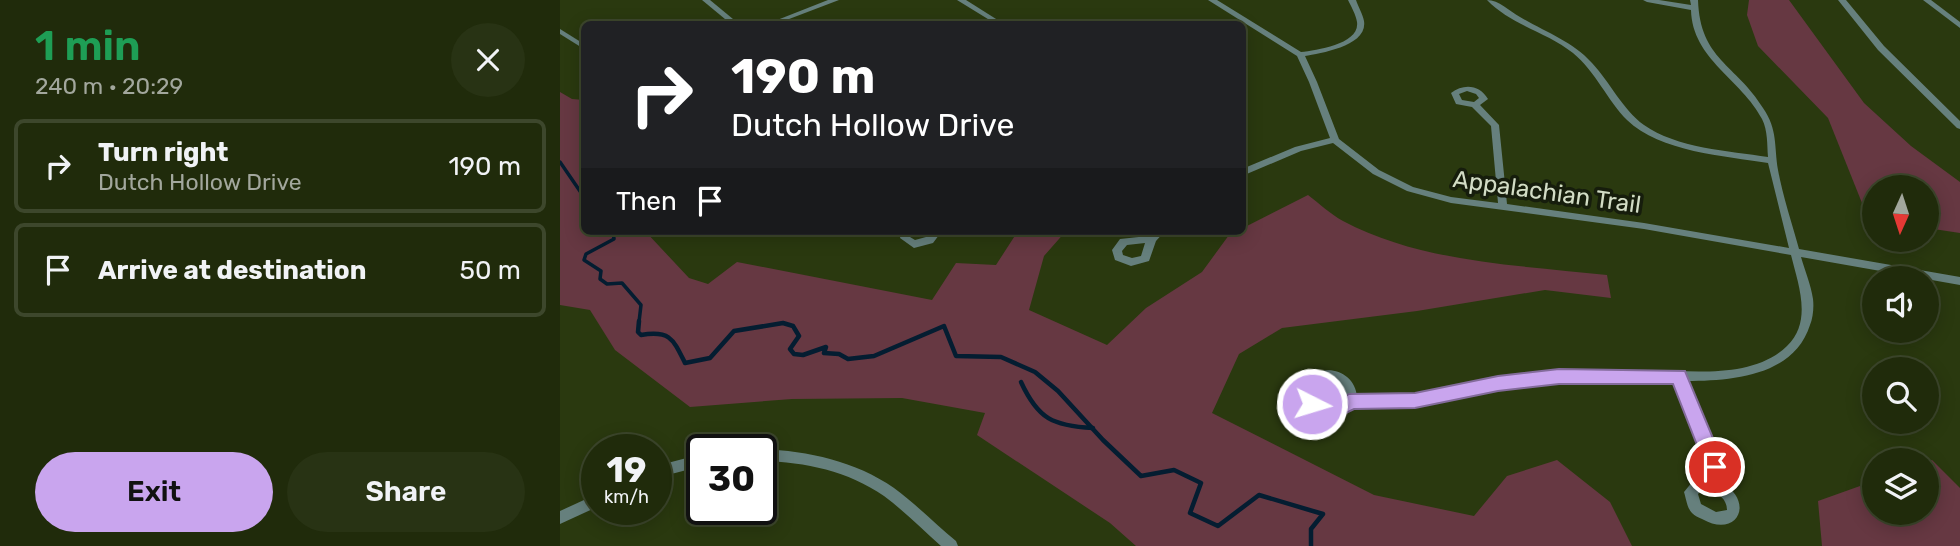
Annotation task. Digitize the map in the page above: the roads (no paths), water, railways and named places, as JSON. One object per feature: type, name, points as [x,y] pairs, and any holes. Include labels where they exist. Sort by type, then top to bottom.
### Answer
[{"type":"street","points":[[706,0],[731,21]]},
{"type":"street","points":[[779,21],[835,0]]},
{"type":"street","points":[[961,0],[995,21]]},
{"type":"street","points":[[1212,0],[1246,21]]},
{"type":"street","points":[[1246,21],[1300,55],[1327,50],[1355,36],[1361,23],[1352,0]]},
{"type":"street","points":[[1491,0],[1507,14],[1582,56],[1598,72],[1630,118],[1655,135],[1673,142],[1772,161]]},
{"type":"street","points":[[1349,402],[1415,401],[1498,384],[1559,376],[1719,376],[1773,363],[1803,337],[1809,321],[1808,300],[1772,161],[1771,131],[1765,115],[1713,57],[1696,29],[1694,4],[1647,0]]},
{"type":"street","points":[[1842,0],[1881,48],[1960,126]]},
{"type":"street","points":[[1927,0],[1960,26]]},
{"type":"street","points":[[560,31],[581,45]]},
{"type":"street","name":"Appalachian Trail","points":[[1300,55],[1314,82],[1335,140],[1368,168],[1410,189],[1451,200],[1644,226],[1960,281]]},
{"type":"street","points":[[1475,105],[1495,125],[1503,208]]},
{"type":"street","points":[[1246,171],[1287,152],[1335,140]]},
{"type":"street","points":[[906,235],[907,241],[919,244],[933,235]]},
{"type":"street","points":[[1151,239],[1156,235]]},
{"type":"street","points":[[1679,376],[1712,454],[1715,485]]},
{"type":"street","points":[[777,455],[796,456],[825,464],[880,486],[951,546]]},
{"type":"street","points":[[560,517],[581,507]]},
{"type":"waterway","points":[[560,162],[581,193]]},
{"type":"waterway","points":[[614,235],[614,239],[586,254],[584,260],[601,271],[600,279],[607,284],[622,283],[641,305],[639,322]]},
{"type":"waterway","points":[[639,321],[638,332],[641,335],[665,335],[673,342],[685,363],[710,358],[734,331],[783,323],[793,326],[799,336],[790,349],[794,354],[803,355],[826,347],[824,353],[839,354],[848,359],[874,356],[944,326],[956,356],[1001,357],[1035,372],[1058,391],[1092,428]]},
{"type":"waterway","points":[[1021,382],[1034,405],[1048,418],[1067,425],[1092,428]]},
{"type":"waterway","points":[[1092,428],[1141,476],[1174,470],[1201,483],[1190,513],[1218,526],[1259,495],[1323,514],[1311,529],[1311,546]]}]
